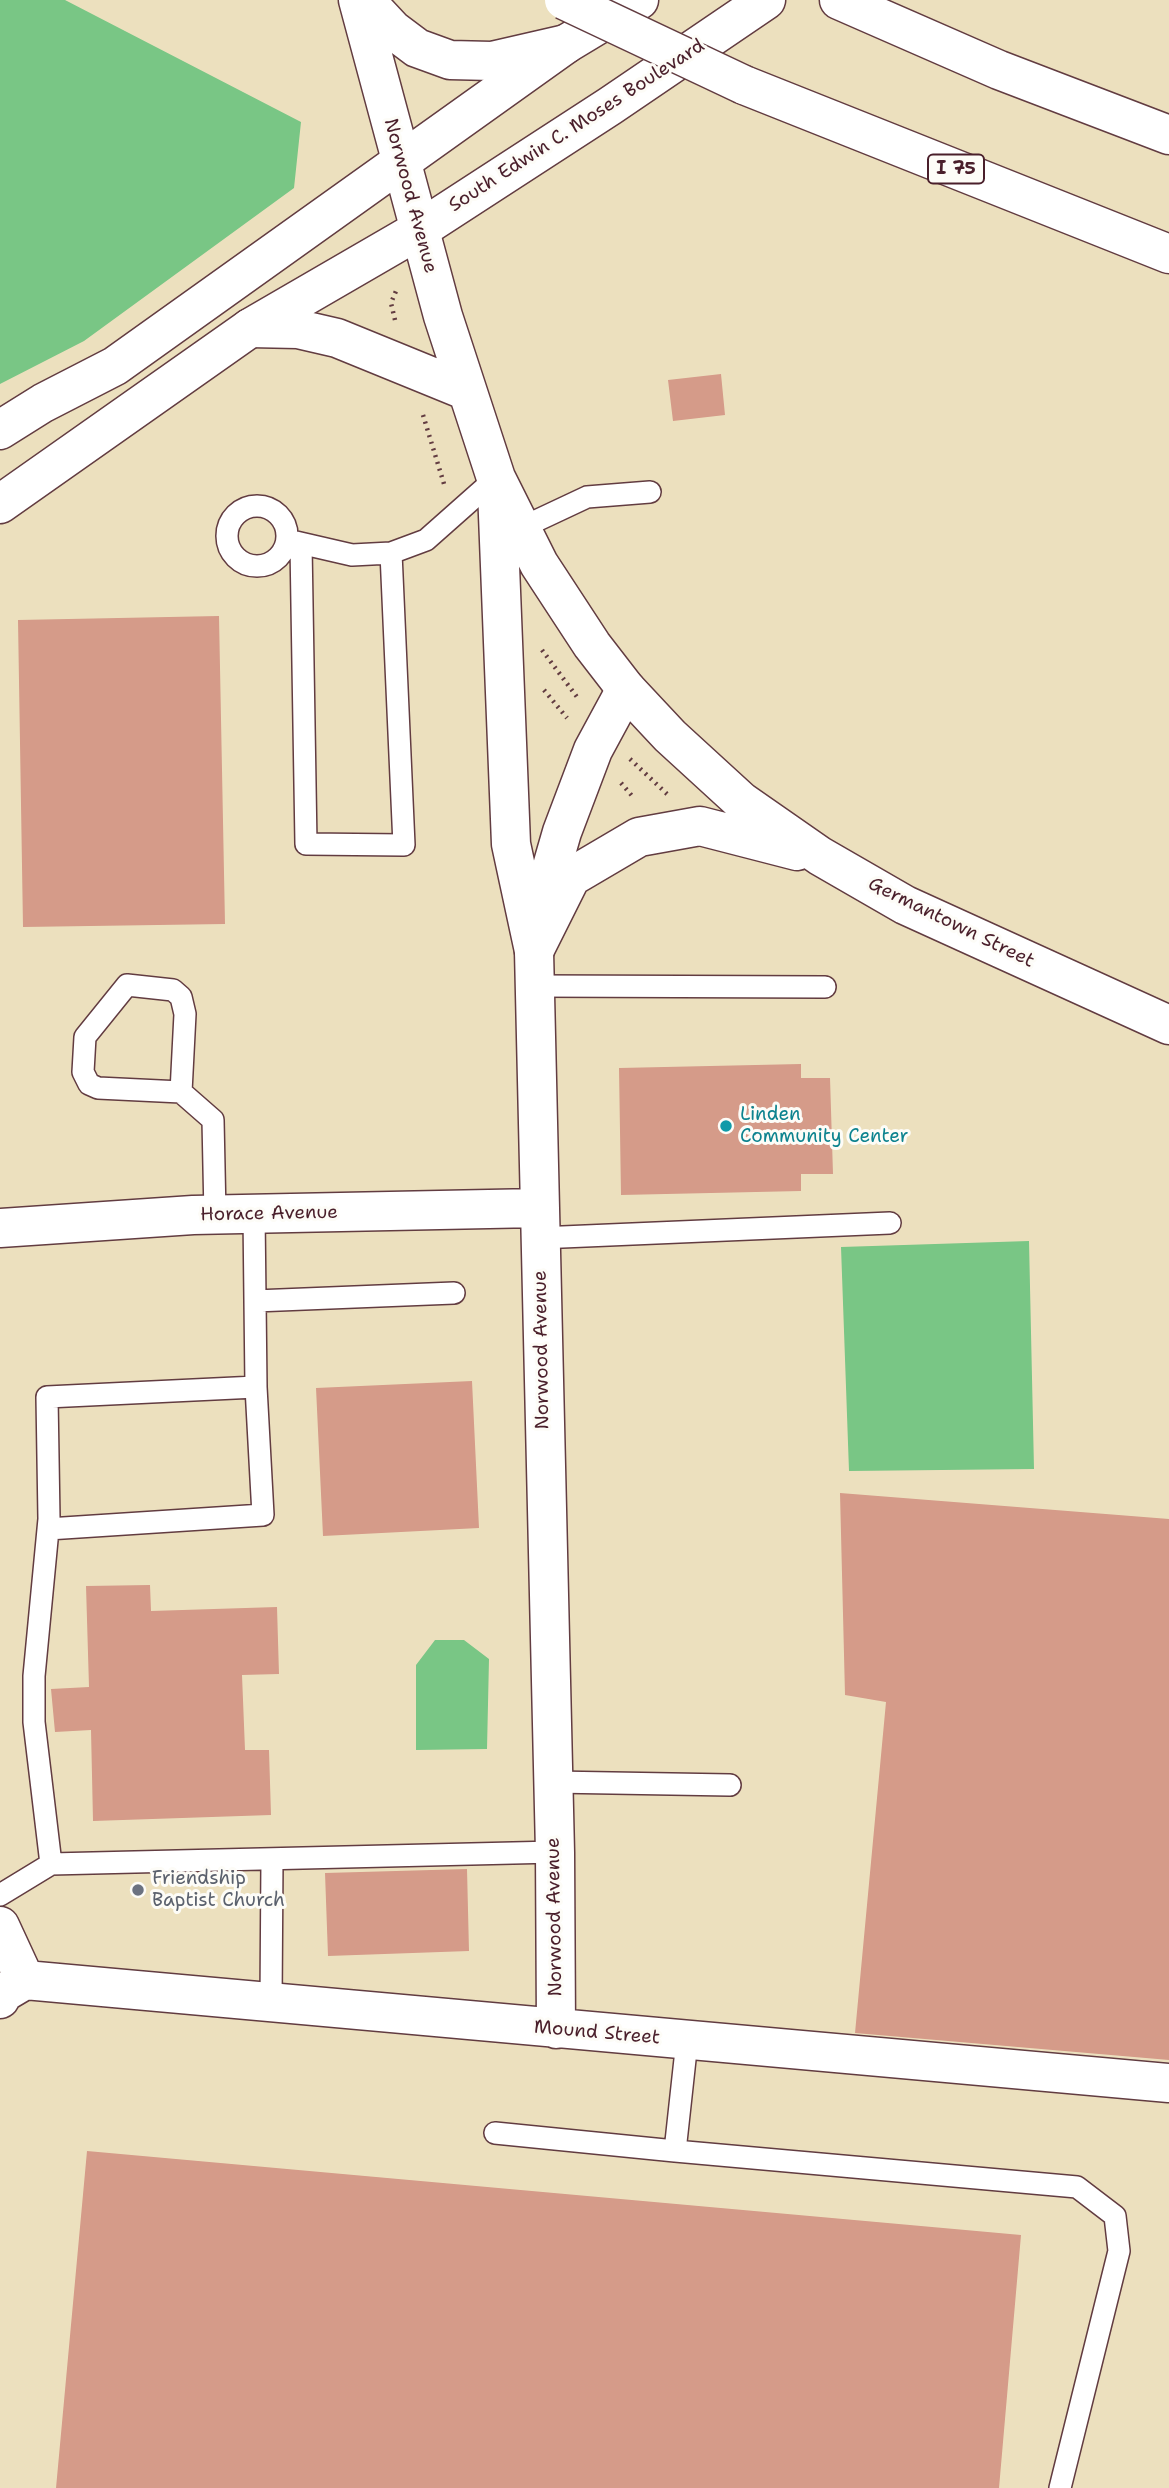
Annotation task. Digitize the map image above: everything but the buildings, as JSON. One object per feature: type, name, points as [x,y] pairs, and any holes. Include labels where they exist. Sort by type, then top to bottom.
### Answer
[{"type":"main road","name":"Norwood Avenue","points":[[358,0],[419,230],[467,391]]},
{"type":"main road","points":[[365,0],[393,30],[417,48],[450,60],[492,61],[566,44]]},
{"type":"main road","name":"I 75","points":[[564,0],[744,85],[1169,254]]},
{"type":"main road","points":[[0,430],[43,403],[115,366],[566,44],[639,0]]},
{"type":"main road","name":"South Edwin C. Moses Boulevard","points":[[0,504],[250,328],[419,230],[610,106],[766,0]]},
{"type":"main road","points":[[841,1],[999,70],[1169,135]]},
{"type":"main road","points":[[250,328],[298,329],[337,338],[467,391]]},
{"type":"main road","name":"Germantown Street","points":[[467,391],[496,478],[539,564],[592,645],[626,689],[670,736],[741,801],[820,856],[905,905],[1169,1026]]},
{"type":"main road","points":[[496,478],[511,844],[534,968]]},
{"type":"main road","name":"Norwood Avenue","points":[[556,2029],[555,1853],[534,968],[547,884],[562,832],[593,750],[626,689]]},
{"type":"main road","points":[[534,968],[571,877],[639,837],[700,826],[820,856]]},
{"type":"main road","name":"Horace Avenue","points":[[0,1228],[254,1214],[539,1223]]},
{"type":"main road","points":[[0,1926],[8,1982]]},
{"type":"main road","name":"Mound Street","points":[[8,1982],[1169,2083]]},
{"type":"lane","points":[[391,552],[404,845],[306,844],[294,542],[352,555],[391,552],[426,540],[496,478]]},
{"type":"lane","points":[[521,527],[587,497],[650,492]]},
{"type":"lane","points":[[534,968],[825,987]]},
{"type":"lane","points":[[181,1092],[185,1014],[181,998],[173,990],[127,985],[85,1037],[83,1072],[89,1084],[99,1088],[181,1092],[213,1120],[204,1215]]},
{"type":"lane","points":[[48,1529],[262,1515],[256,1387],[254,1214]]},
{"type":"lane","points":[[539,1223],[890,1223]]},
{"type":"lane","points":[[255,1301],[454,1293]]},
{"type":"lane","points":[[51,1864],[34,1722],[34,1676],[48,1529],[47,1397],[256,1387]]},
{"type":"lane","points":[[553,1782],[730,1785]]},
{"type":"lane","points":[[0,1895],[51,1864],[555,1853]]},
{"type":"lane","points":[[271,2003],[272,1859]]},
{"type":"lane","points":[[675,2151],[688,2040]]},
{"type":"lane","points":[[495,2133],[1077,2187],[1115,2216],[1119,2251],[1060,2488]]},
{"type":"path","points":[[617,779],[639,803]]},
{"type":"green space","points":[[0,0],[65,0],[301,122],[294,188],[84,341],[0,384]]},
{"type":"green space","points":[[1029,1241],[1034,1469],[849,1471],[841,1247]]},
{"type":"green space","points":[[435,1640],[464,1640],[489,1659],[487,1749],[416,1750],[416,1665]]},
{"type":"place","name":"Linden Community Center","points":[[726,1126]]},
{"type":"place","name":"Friendship Baptist Church","points":[[138,1890]]}]
